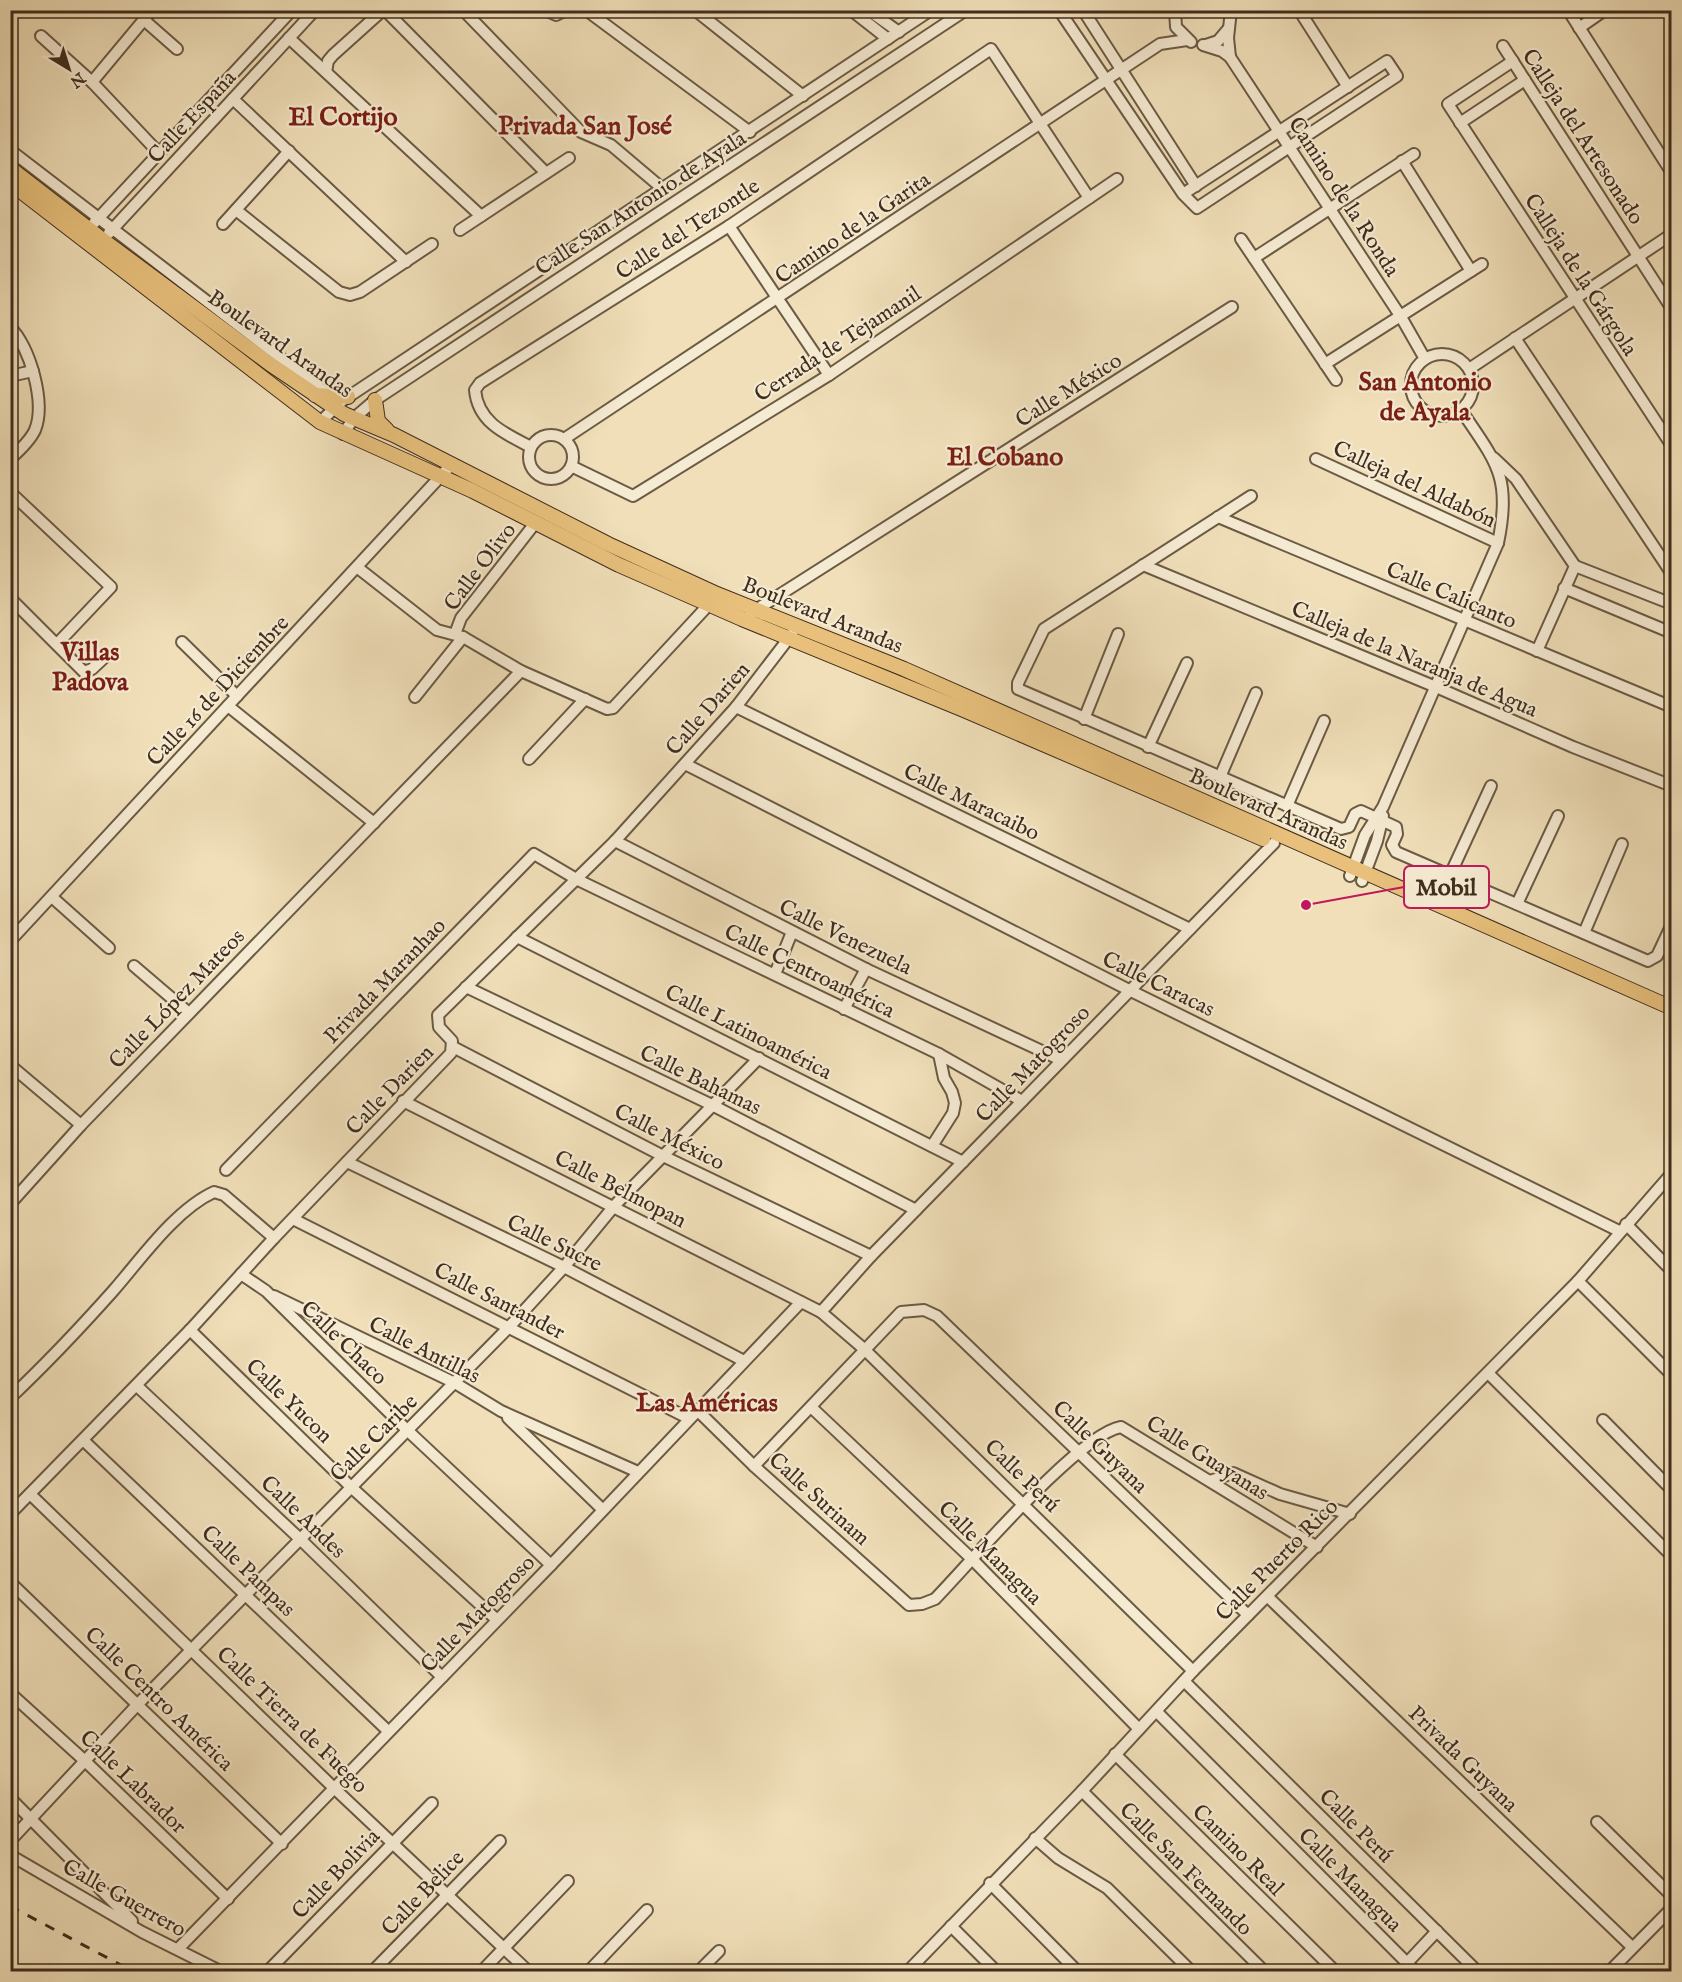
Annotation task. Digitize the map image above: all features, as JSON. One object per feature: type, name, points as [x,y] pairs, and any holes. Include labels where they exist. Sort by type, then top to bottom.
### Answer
[{"type":"main road","name":"Boulevard Arandas","points":[[10,168],[89,228],[99,244],[320,422],[536,522],[619,565],[713,600],[755,611],[792,633],[906,686],[1274,843],[1358,875],[1671,1008]]},
{"type":"main road","name":"Boulevard Arandas","points":[[10,183],[89,228]]},
{"type":"main road","name":"Boulevard Arandas","points":[[99,244],[314,395],[331,402],[354,418],[394,435],[608,544],[713,600],[742,619],[904,669],[1671,1015]]},
{"type":"main road","points":[[262,345],[270,364]]},
{"type":"main road","points":[[331,402],[348,397]]},
{"type":"main road","points":[[375,400],[378,421],[394,435]]},
{"type":"street","points":[[92,82],[152,10]]},
{"type":"street","name":"Calle España","points":[[89,228],[292,10]]},
{"type":"street","name":"Calle España","points":[[99,244],[315,10]]},
{"type":"street","points":[[464,10],[581,132],[611,145],[663,189]]},
{"type":"street","points":[[546,12],[556,15],[566,10]]},
{"type":"street","points":[[586,10],[750,132]]},
{"type":"street","points":[[695,10],[803,96]]},
{"type":"street","points":[[851,10],[888,39]]},
{"type":"street","points":[[868,10],[899,32]]},
{"type":"street","points":[[348,397],[931,10]]},
{"type":"street","name":"Calle San Antonio de Ayala","points":[[344,434],[354,418],[375,400],[966,10]]},
{"type":"street","points":[[1059,10],[1183,194],[1197,208],[1397,76],[1387,62],[1183,194]]},
{"type":"street","points":[[1083,10],[1196,186]]},
{"type":"street","points":[[1299,10],[1348,87]]},
{"type":"street","points":[[1568,10],[1671,173]]},
{"type":"street","points":[[1669,10],[1671,15]]},
{"type":"street","points":[[326,72],[328,61],[333,55],[385,11],[546,173]]},
{"type":"street","points":[[1230,57],[1229,28],[1232,11]]},
{"type":"street","points":[[1579,28],[1599,12]]},
{"type":"street","points":[[1174,13],[1176,27],[1187,40],[1222,51],[1230,57]]},
{"type":"street","name":"Camino de la Garita","points":[[1160,44],[1174,13]]},
{"type":"street","points":[[920,17],[930,34]]},
{"type":"street","points":[[144,20],[177,49]]},
{"type":"street","points":[[1203,45],[1218,40],[1229,28]]},
{"type":"street","points":[[41,36],[92,82],[158,152]]},
{"type":"street","points":[[289,38],[481,216]]},
{"type":"street","name":"Camino de la Garita","points":[[564,439],[778,300],[1160,44],[1187,40]]},
{"type":"street","name":"Calleja del Artesonado","points":[[1503,46],[1671,309]]},
{"type":"street","name":"Calle del Tezontle","points":[[531,447],[495,429],[476,399],[475,390],[480,383],[729,226],[991,49],[1040,124]]},
{"type":"street","name":"Camino de la Ronda","points":[[1230,57],[1401,317],[1425,359]]},
{"type":"street","name":"Calleja de la Gárgola","points":[[1513,61],[1448,104],[1671,446]]},
{"type":"street","points":[[1460,123],[1525,80]]},
{"type":"street","points":[[234,99],[406,262]]},
{"type":"street","points":[[189,119],[203,132]]},
{"type":"street","points":[[1040,124],[1089,198]]},
{"type":"street","points":[[10,150],[89,228],[112,229],[262,345],[331,402],[320,422]]},
{"type":"street","points":[[223,224],[289,151]]},
{"type":"street","points":[[1254,258],[1414,154]]},
{"type":"street","points":[[712,157],[722,172]]},
{"type":"street","points":[[460,230],[569,158]]},
{"type":"street","points":[[1402,161],[1471,271]]},
{"type":"street","name":"Cerrada de Tejamanil","points":[[571,466],[633,496],[829,375],[1117,179]]},
{"type":"street","points":[[236,210],[339,292],[350,295],[360,292],[432,244]]},
{"type":"street","points":[[628,213],[637,227]]},
{"type":"street","points":[[729,226],[829,375]]},
{"type":"street","points":[[1469,369],[1671,234]]},
{"type":"street","points":[[1241,239],[1336,380]]},
{"type":"street","points":[[1325,364],[1482,264]]},
{"type":"street","name":"Calle México","points":[[742,619],[1232,308]]},
{"type":"street","points":[[10,327],[20,337],[33,370],[37,422],[32,435],[10,459]]},
{"type":"street","points":[[1515,338],[1671,574]]},
{"type":"street","points":[[1441,354],[1457,357],[1469,369],[1473,383],[1470,398],[1461,410],[1449,415],[1437,416],[1425,411],[1416,403],[1411,391],[1411,379],[1416,367],[1425,359],[1441,354]]},
{"type":"street","points":[[10,376],[33,370]]},
{"type":"street","points":[[1461,410],[1493,457],[1516,479],[1575,566],[1671,604]]},
{"type":"street","points":[[546,435],[564,439],[573,453],[571,466],[558,478],[544,478],[537,474],[529,462],[531,447],[546,435]]},
{"type":"street","points":[[1358,875],[1383,807],[1466,621],[1498,543],[1505,500],[1493,457]]},
{"type":"street","name":"Calleja del Aldabón","points":[[1316,459],[1498,543]]},
{"type":"street","name":"Calle 16 de Diciembre","points":[[10,941],[53,898],[452,465]]},
{"type":"street","points":[[10,492],[111,586],[57,644]]},
{"type":"street","points":[[1251,496],[1044,629],[1018,683],[1018,689],[1341,829],[1349,827],[1358,812],[1379,819],[1397,831],[1392,845],[1396,852],[1648,961],[1653,959],[1671,924]]},
{"type":"street","name":"Calle Calicanto","points":[[1218,517],[1671,707]]},
{"type":"street","name":"Calle Olivo","points":[[415,697],[459,636],[461,618],[536,522]]},
{"type":"street","name":"Calleja de la Naranja de Agua","points":[[1143,565],[1436,687],[1572,747],[1671,786]]},
{"type":"street","points":[[1537,651],[1575,566]]},
{"type":"street","points":[[358,568],[437,630],[459,636],[521,671],[610,709],[713,600]]},
{"type":"street","points":[[1564,588],[1671,633]]},
{"type":"street","points":[[10,598],[84,672],[92,669],[107,655]]},
{"type":"street","name":"Calle Darien","points":[[10,1514],[190,1330],[273,1238],[451,1053],[452,1041],[439,1027],[438,1015],[578,880],[615,841],[736,707],[792,633]]},
{"type":"street","points":[[1084,719],[1118,634]]},
{"type":"street","points":[[182,642],[237,696]]},
{"type":"street","points":[[1148,747],[1187,663]]},
{"type":"street","points":[[904,669],[906,686]]},
{"type":"street","name":"Calle López Mateos","points":[[11,1201],[81,1125],[521,671]]},
{"type":"street","points":[[1220,777],[1256,693]]},
{"type":"street","points":[[528,759],[585,699]]},
{"type":"street","points":[[228,706],[374,824]]},
{"type":"street","name":"Calle Maracaibo","points":[[736,707],[1190,929]]},
{"type":"street","points":[[1287,806],[1324,721]]},
{"type":"street","name":"Calle Caracas","points":[[685,764],[1129,990],[1623,1228]]},
{"type":"street","points":[[1450,875],[1491,786]]},
{"type":"street","points":[[1517,904],[1558,816]]},
{"type":"street","name":"Calle Venezuela","points":[[615,841],[866,969],[1061,1060]]},
{"type":"street","name":"Calle Matogroso","points":[[821,1312],[871,1256],[1274,843]]},
{"type":"street","points":[[1584,933],[1622,844]]},
{"type":"street","name":"Privada Maranhao","points":[[226,1170],[534,854],[578,880]]},
{"type":"street","name":"Calle Centroamérica","points":[[578,880],[939,1054],[1022,1101]]},
{"type":"street","points":[[53,898],[109,948]]},
{"type":"street","points":[[775,974],[792,932]]},
{"type":"street","name":"Calle Latinoamérica","points":[[517,938],[963,1162]]},
{"type":"street","points":[[134,966],[189,1013]]},
{"type":"street","points":[[844,1009],[866,969]]},
{"type":"street","name":"Calle Bahamas","points":[[466,987],[712,1105],[916,1210]]},
{"type":"street","name":"Calle México","points":[[453,1047],[663,1156],[871,1256]]},
{"type":"street","points":[[932,1146],[953,1113],[955,1103],[944,1078],[939,1054]]},
{"type":"street","name":"Calle Caribe","points":[[10,1841],[138,1704],[193,1650],[299,1538],[456,1383],[564,1267],[615,1205],[759,1058]]},
{"type":"street","points":[[10,1065],[81,1125]]},
{"type":"street","name":"Calle Belmopan","points":[[403,1101],[615,1205],[821,1312]]},
{"type":"street","name":"Calle Sucre","points":[[347,1162],[564,1267],[744,1361]]},
{"type":"street","name":"Calle Puerto Rico","points":[[907,1971],[990,1883],[1082,1791],[1193,1671],[1578,1281],[1671,1173]]},
{"type":"street","points":[[10,1398],[49,1360],[160,1235],[203,1197],[214,1192],[224,1194],[273,1238]]},
{"type":"street","name":"Calle Santander","points":[[293,1219],[692,1414]]},
{"type":"street","points":[[1623,1228],[1671,1271]]},
{"type":"street","name":"Calle Chaco","points":[[241,1274],[266,1292],[407,1430],[551,1565]]},
{"type":"street","points":[[1578,1281],[1671,1375]]},
{"type":"street","name":"Calle Antillas","points":[[266,1292],[456,1383],[501,1411],[638,1472]]},
{"type":"street","name":"Calle Matogroso","points":[[178,1949],[282,1844],[387,1731],[551,1565],[692,1414],[801,1302]]},
{"type":"street","name":"Calle Guyana","points":[[864,1349],[901,1312],[924,1310],[937,1316],[1248,1615]]},
{"type":"street","name":"Calle Perú","points":[[821,1312],[864,1349],[1025,1504],[1193,1671]]},
{"type":"street","name":"Calle Yucon","points":[[190,1330],[351,1487],[496,1619]]},
{"type":"street","points":[[754,1466],[864,1349]]},
{"type":"street","points":[[1488,1373],[1671,1556]]},
{"type":"street","name":"Calle Andes","points":[[136,1386],[299,1538],[442,1677]]},
{"type":"street","name":"Calle Managua","points":[[811,1407],[973,1560],[1139,1729]]},
{"type":"street","name":"Calle Antillas","points":[[501,1411],[602,1509]]},
{"type":"street","name":"Calle Surinam","points":[[692,1414],[754,1466],[909,1605],[922,1605],[935,1599],[973,1560]]},
{"type":"street","points":[[1603,1420],[1671,1490]]},
{"type":"street","name":"Calle Guayanas","points":[[1079,1451],[1112,1429],[1121,1427],[1317,1547]]},
{"type":"street","name":"Calle Pampas","points":[[83,1440],[246,1593],[387,1731]]},
{"type":"street","points":[[973,1560],[1079,1451]]},
{"type":"street","points":[[1210,1481],[1233,1473],[1280,1494],[1350,1514]]},
{"type":"street","name":"Calle Tierra de Fuego","points":[[30,1494],[334,1788],[529,1971]]},
{"type":"street","name":"Calle Centro América","points":[[10,1582],[282,1844]]},
{"type":"street","name":"Privada Guyana","points":[[1268,1597],[1632,1947]]},
{"type":"street","name":"Calle Perú","points":[[1184,1681],[1478,1971]]},
{"type":"street","name":"Calle Labrador","points":[[10,1693],[86,1761],[228,1899]]},
{"type":"street","name":"Calle Managua","points":[[1157,1712],[1416,1971]]},
{"type":"street","name":"Camino Real","points":[[1115,1754],[1336,1971]]},
{"type":"street","name":"Calle San Fernando","points":[[1082,1791],[1264,1971]]},
{"type":"street","points":[[10,1798],[142,1932]]},
{"type":"street","name":"Calle Bolivia","points":[[267,1971],[432,1803]]},
{"type":"street","points":[[1598,1822],[1671,1896]]},
{"type":"street","points":[[1035,1838],[1058,1858],[1107,1888],[1192,1971]]},
{"type":"street","name":"Calle Belice","points":[[372,1971],[500,1840]]},
{"type":"street","name":"Calle Guerrero","points":[[10,1855],[142,1932],[222,1971]]},
{"type":"street","points":[[481,1971],[568,1881]]},
{"type":"street","points":[[990,1883],[1078,1971]]},
{"type":"street","points":[[1610,1971],[1671,1908]]},
{"type":"street","points":[[588,1971],[647,1910]]},
{"type":"street","points":[[951,1926],[997,1971]]},
{"type":"street","points":[[1407,1963],[1437,1931]]},
{"type":"street","points":[[698,1971],[719,1951]]},
{"type":"railway","points":[[10,1906],[134,1972]]},
{"type":"place","name":"Mobil","points":[[1306,905]]},
{"type":"district","name":"El Cortijo","points":[[343,116]]},
{"type":"district","name":"Privada San José","points":[[585,125]]},
{"type":"district","name":"San Antonio de Ayala","points":[[1425,396]]},
{"type":"district","name":"El Cobano","points":[[1005,456]]},
{"type":"district","name":"Villas Padova","points":[[90,666]]},
{"type":"district","name":"Las Américas","points":[[707,1402]]}]
